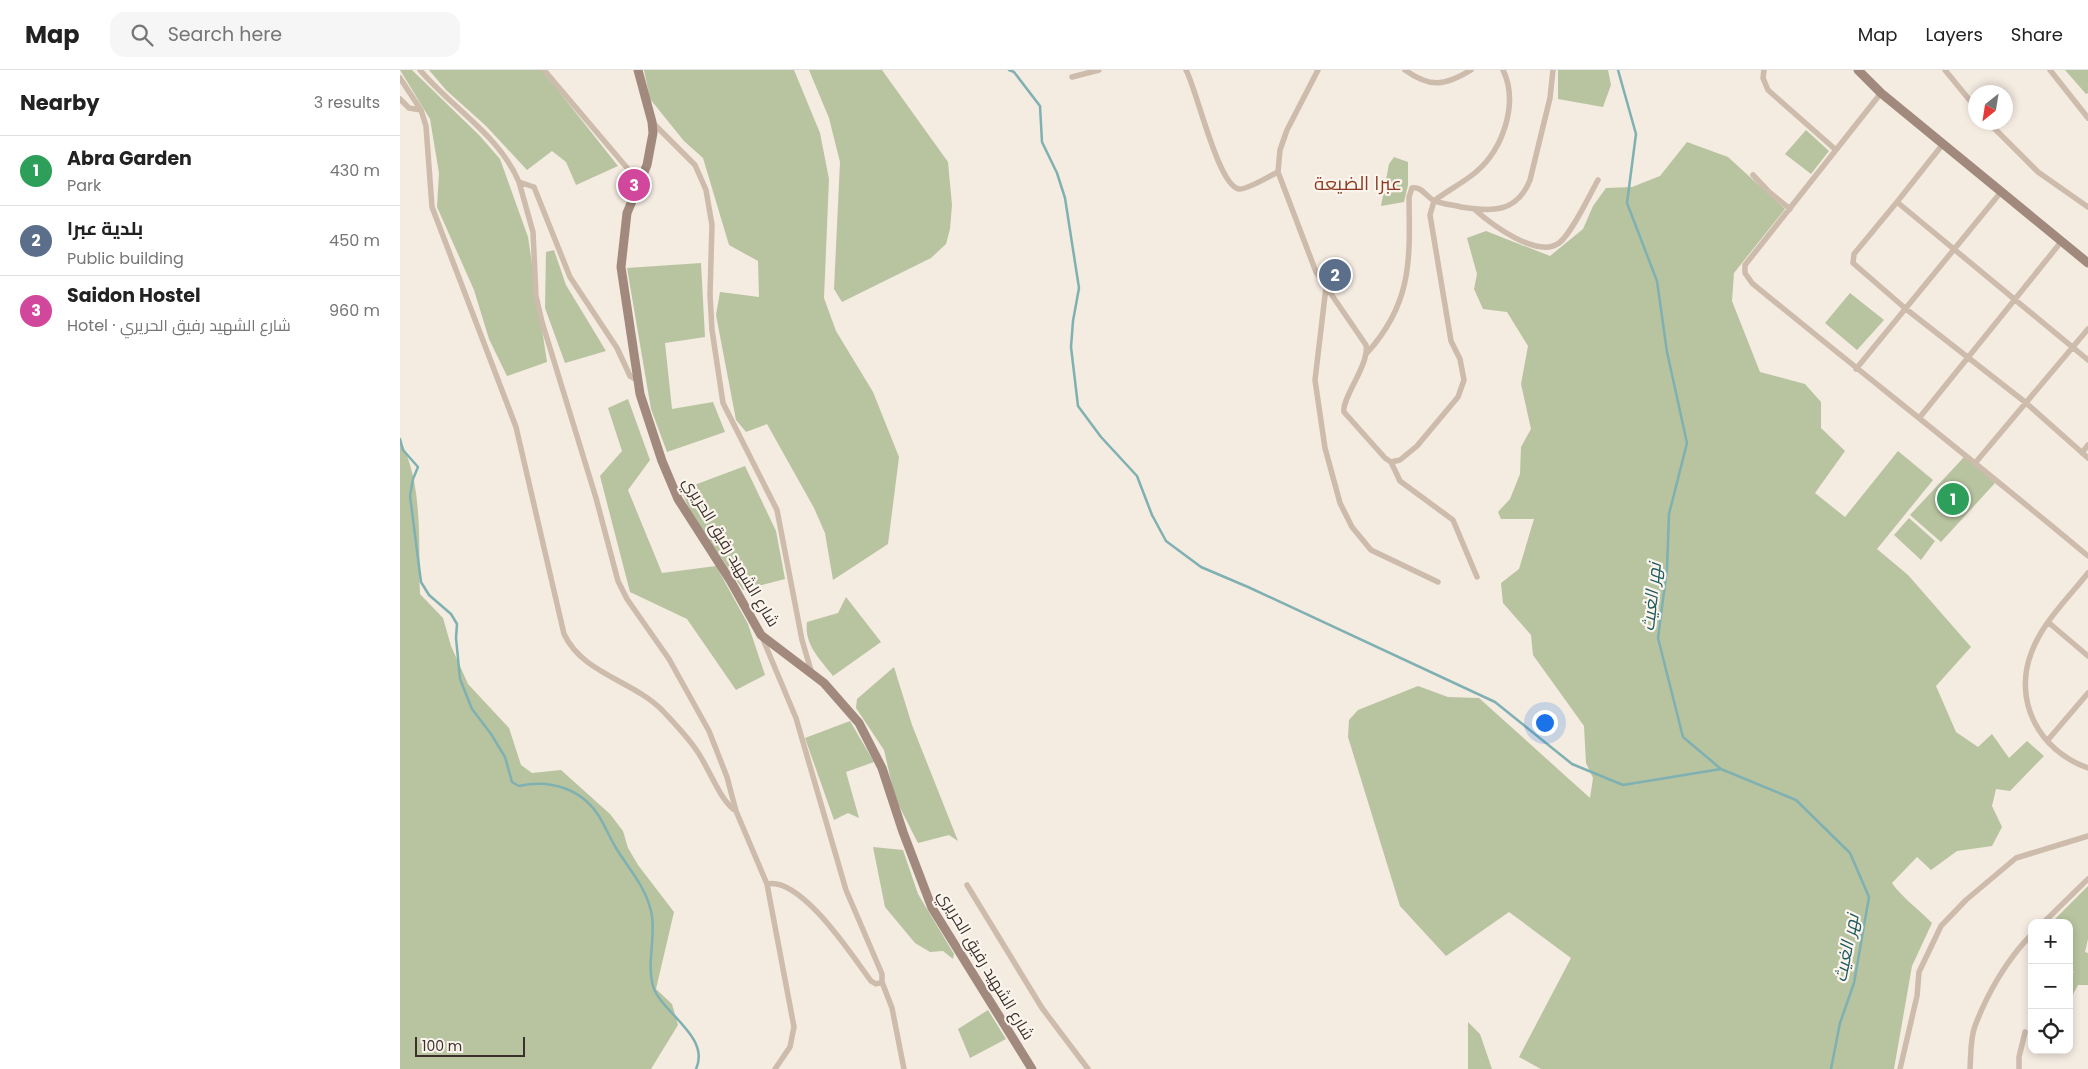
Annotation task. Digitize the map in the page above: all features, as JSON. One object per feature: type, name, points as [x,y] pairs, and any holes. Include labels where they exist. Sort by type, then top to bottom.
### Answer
[{"type":"street","points":[[420,70],[481,130],[509,162],[519,182],[533,232],[536,296],[542,322],[596,498],[618,581],[627,599],[664,650],[696,707],[724,767],[736,811],[767,884],[794,1027],[790,1048],[776,1069]]},
{"type":"street","points":[[544,70],[639,182]]},
{"type":"street","name":"شارع الشهيد رفيق الحريري","points":[[638,70],[652,122],[651,149],[628,213],[621,267],[643,409],[678,499],[730,580],[761,635],[812,674],[843,702],[868,738],[882,768],[928,901],[1032,1069]]},
{"type":"street","points":[[1072,77],[1099,70]]},
{"type":"street","points":[[1186,70],[1213,147],[1229,183],[1237,188],[1244,188],[1278,172]]},
{"type":"street","points":[[1318,70],[1287,130],[1280,150],[1278,172],[1316,272],[1362,340],[1367,353]]},
{"type":"street","points":[[1405,70],[1424,83],[1437,84],[1461,77],[1471,70]]},
{"type":"street","points":[[1391,462],[1400,460],[1417,446],[1458,397],[1464,380],[1460,359],[1451,341],[1430,215],[1434,201],[1477,171],[1489,158],[1498,142],[1506,122],[1511,93],[1503,70]]},
{"type":"street","points":[[1477,577],[1452,520],[1400,481],[1391,462],[1372,445],[1343,409],[1367,353],[1380,338],[1400,304],[1409,261],[1409,197],[1412,188],[1421,189],[1434,201],[1474,209],[1494,210],[1512,204],[1526,191],[1550,98],[1553,70]]},
{"type":"street","points":[[1764,70],[1763,78],[1768,90],[1836,150]]},
{"type":"street","points":[[1858,70],[1881,93],[2088,263]]},
{"type":"street","points":[[1945,70],[1968,98]]},
{"type":"street","points":[[2050,70],[2088,118]]},
{"type":"street","points":[[400,78],[421,110],[426,126],[432,207],[516,427],[564,634],[579,657],[640,692],[668,716],[698,751],[726,802],[736,811]]},
{"type":"street","points":[[1881,93],[1746,265],[1745,273],[1752,283],[1856,369],[1976,462],[2088,556]]},
{"type":"street","points":[[400,99],[409,108],[421,110]]},
{"type":"street","points":[[652,122],[695,165],[706,190],[712,226],[710,295],[712,330],[723,404],[777,510],[802,640],[812,674]]},
{"type":"street","points":[[1996,130],[2038,172],[2088,207]]},
{"type":"street","points":[[1943,144],[1854,254],[1853,263],[1906,309],[2025,402],[2088,458]]},
{"type":"street","points":[[1753,174],[1769,192],[1790,208]]},
{"type":"street","points":[[1474,209],[1521,240],[1538,246],[1554,246],[1566,236],[1598,180]]},
{"type":"street","points":[[519,182],[534,187],[570,277],[617,348],[630,376],[639,382]]},
{"type":"street","points":[[1856,369],[2001,192]]},
{"type":"street","points":[[1897,202],[2017,299],[2088,360]]},
{"type":"street","points":[[1920,417],[2061,242]]},
{"type":"street","points":[[1326,288],[1315,380],[1325,448],[1340,503],[1352,527],[1372,550],[1438,582]]},
{"type":"street","points":[[1976,462],[2088,329]]},
{"type":"street","points":[[2082,453],[2088,445]]},
{"type":"street","points":[[2088,573],[2048,622],[2032,651],[2025,694],[2031,720],[2046,741],[2066,757],[2088,768]]},
{"type":"street","points":[[2048,622],[2088,656]]},
{"type":"street","points":[[761,635],[796,718],[846,890],[882,974],[882,982],[892,1008],[904,1069]]},
{"type":"street","points":[[2046,741],[2088,692]]},
{"type":"street","points":[[1900,1069],[1916,996],[1919,972],[1941,926],[1966,900],[2016,858],[2088,836]]},
{"type":"street","points":[[2047,919],[2088,879]]},
{"type":"street","points":[[767,884],[780,884],[801,898],[841,939],[871,981],[876,984],[882,982]]},
{"type":"street","points":[[967,885],[1042,1008],[1088,1069]]},
{"type":"street","points":[[1970,1069],[1974,1028],[1990,992],[2001,973],[2028,939]]},
{"type":"street","points":[[2019,1069],[2019,1057],[2025,1032]]},
{"type":"green space","points":[[400,70],[412,70],[480,136],[500,159],[528,237],[547,362],[507,376],[489,339],[474,290],[437,207],[439,173],[430,119]]},
{"type":"green space","points":[[429,70],[542,70],[618,166],[576,185],[566,162],[552,151],[527,170],[486,126],[446,90]]},
{"type":"green space","points":[[644,70],[794,70],[820,133],[829,179],[824,298],[836,331],[873,392],[899,457],[888,544],[833,580],[825,533],[814,508],[767,424],[746,432],[736,420],[716,315],[720,292],[759,297],[758,261],[729,245],[703,158],[684,141],[650,99]]},
{"type":"green space","points":[[809,70],[882,70],[948,162],[952,205],[950,229],[946,244],[931,258],[842,302],[834,289],[840,162],[829,118]]},
{"type":"green space","points":[[1558,70],[1608,70],[1611,85],[1603,107],[1558,99]]},
{"type":"green space","points":[[2065,70],[2088,70],[2088,93],[2086,94]]},
{"type":"green space","points":[[1806,130],[1829,151],[1811,174],[1785,154]]},
{"type":"green space","points":[[1687,142],[1728,157],[1785,209],[1734,273],[1732,301],[1760,372],[1805,384],[1821,402],[1821,428],[1845,451],[1815,493],[1845,517],[1898,451],[1933,480],[1877,549],[1908,575],[1971,647],[1936,686],[1956,732],[1978,747],[1992,734],[2009,758],[2027,741],[2044,756],[2010,791],[1996,789],[1992,806],[2002,827],[1992,846],[1957,851],[1931,870],[1917,857],[1892,883],[1932,923],[1912,966],[1894,1069],[1541,1069],[1519,1057],[1571,958],[1509,912],[1446,956],[1400,906],[1348,737],[1349,720],[1358,710],[1418,686],[1448,697],[1479,698],[1590,798],[1593,778],[1586,763],[1584,726],[1533,655],[1531,635],[1503,603],[1501,583],[1519,569],[1534,519],[1501,519],[1498,512],[1510,499],[1520,474],[1521,447],[1531,429],[1521,384],[1528,346],[1507,312],[1483,309],[1474,289],[1477,274],[1467,238],[1486,231],[1550,256],[1583,229],[1593,206],[1606,188],[1632,187],[1660,176]]},
{"type":"green space","points":[[1394,157],[1408,162],[1408,185],[1404,202],[1381,206],[1389,164]]},
{"type":"green space","points":[[554,250],[566,285],[606,351],[565,363],[545,308],[546,252]]},
{"type":"green space","points":[[701,263],[705,337],[665,343],[672,409],[713,402],[725,432],[667,452],[651,409],[627,268]]},
{"type":"green space","points":[[1850,293],[1884,320],[1857,350],[1825,323]]},
{"type":"green space","points":[[628,399],[650,460],[628,490],[662,573],[716,566],[748,624],[765,675],[736,690],[687,619],[630,592],[600,476],[622,451],[608,408]]},
{"type":"green space","points":[[400,440],[408,457],[416,495],[420,594],[443,618],[451,646],[468,684],[509,728],[521,765],[532,773],[561,770],[610,814],[623,831],[628,848],[638,865],[674,912],[656,989],[672,1004],[678,1025],[651,1069],[400,1069]]},
{"type":"green space","points":[[1965,456],[1995,483],[1941,542],[1910,515]]},
{"type":"green space","points":[[745,466],[776,531],[785,579],[743,590],[691,513],[681,490]]},
{"type":"green space","points":[[1909,518],[1935,541],[1921,560],[1894,535]]},
{"type":"green space","points":[[846,597],[881,642],[833,676],[810,645],[807,622],[838,613]]},
{"type":"green space","points":[[894,667],[912,725],[958,841],[949,835],[918,843],[895,798],[884,750],[856,708],[857,699]]},
{"type":"green space","points":[[850,721],[874,762],[846,772],[859,818],[848,813],[834,820],[805,738]]},
{"type":"green space","points":[[873,847],[903,850],[918,894],[954,954],[953,959],[943,951],[930,952],[915,943],[885,907]]},
{"type":"green space","points":[[2088,886],[2088,939],[2085,952],[2088,953],[2088,985],[2078,985],[2073,994],[2073,919],[2055,919]]},
{"type":"green space","points":[[988,1010],[1006,1039],[970,1058],[958,1029]]},
{"type":"green space","points":[[1468,1022],[1480,1034],[1492,1069],[1468,1069]]},
{"type":"waterway","points":[[1009,70],[1014,72],[1040,106],[1042,142],[1057,173],[1065,198],[1079,288],[1073,321],[1071,347],[1078,406],[1101,437],[1137,476],[1152,515],[1166,541],[1201,567],[1495,702],[1572,764],[1623,785],[1721,769]]},
{"type":"waterway","name":"نهر الغيث","points":[[1618,70],[1636,134],[1627,203],[1657,281],[1667,352],[1687,443],[1669,514],[1667,569],[1658,638],[1683,737],[1721,769],[1796,800],[1850,853],[1869,897],[1854,983],[1840,1023],[1831,1069]]},
{"type":"waterway","points":[[400,439],[403,450],[418,467],[413,479],[410,496],[421,582],[429,595],[451,614],[457,624],[456,638],[460,679],[472,709],[505,757],[512,782],[519,786],[543,784],[565,788],[585,800],[600,818],[616,848],[645,894],[653,920],[651,968],[653,986],[665,1006],[683,1025],[697,1046],[699,1057],[696,1069]]},
{"type":"place","name":"Saidon Hostel","points":[[634,185]]},
{"type":"place","name":"بلدية عبرا","points":[[1335,275]]},
{"type":"place","name":"Abra Garden","points":[[1953,499]]},
{"type":"district","name":"عبرا الضيعة","points":[[1358,183]]}]
